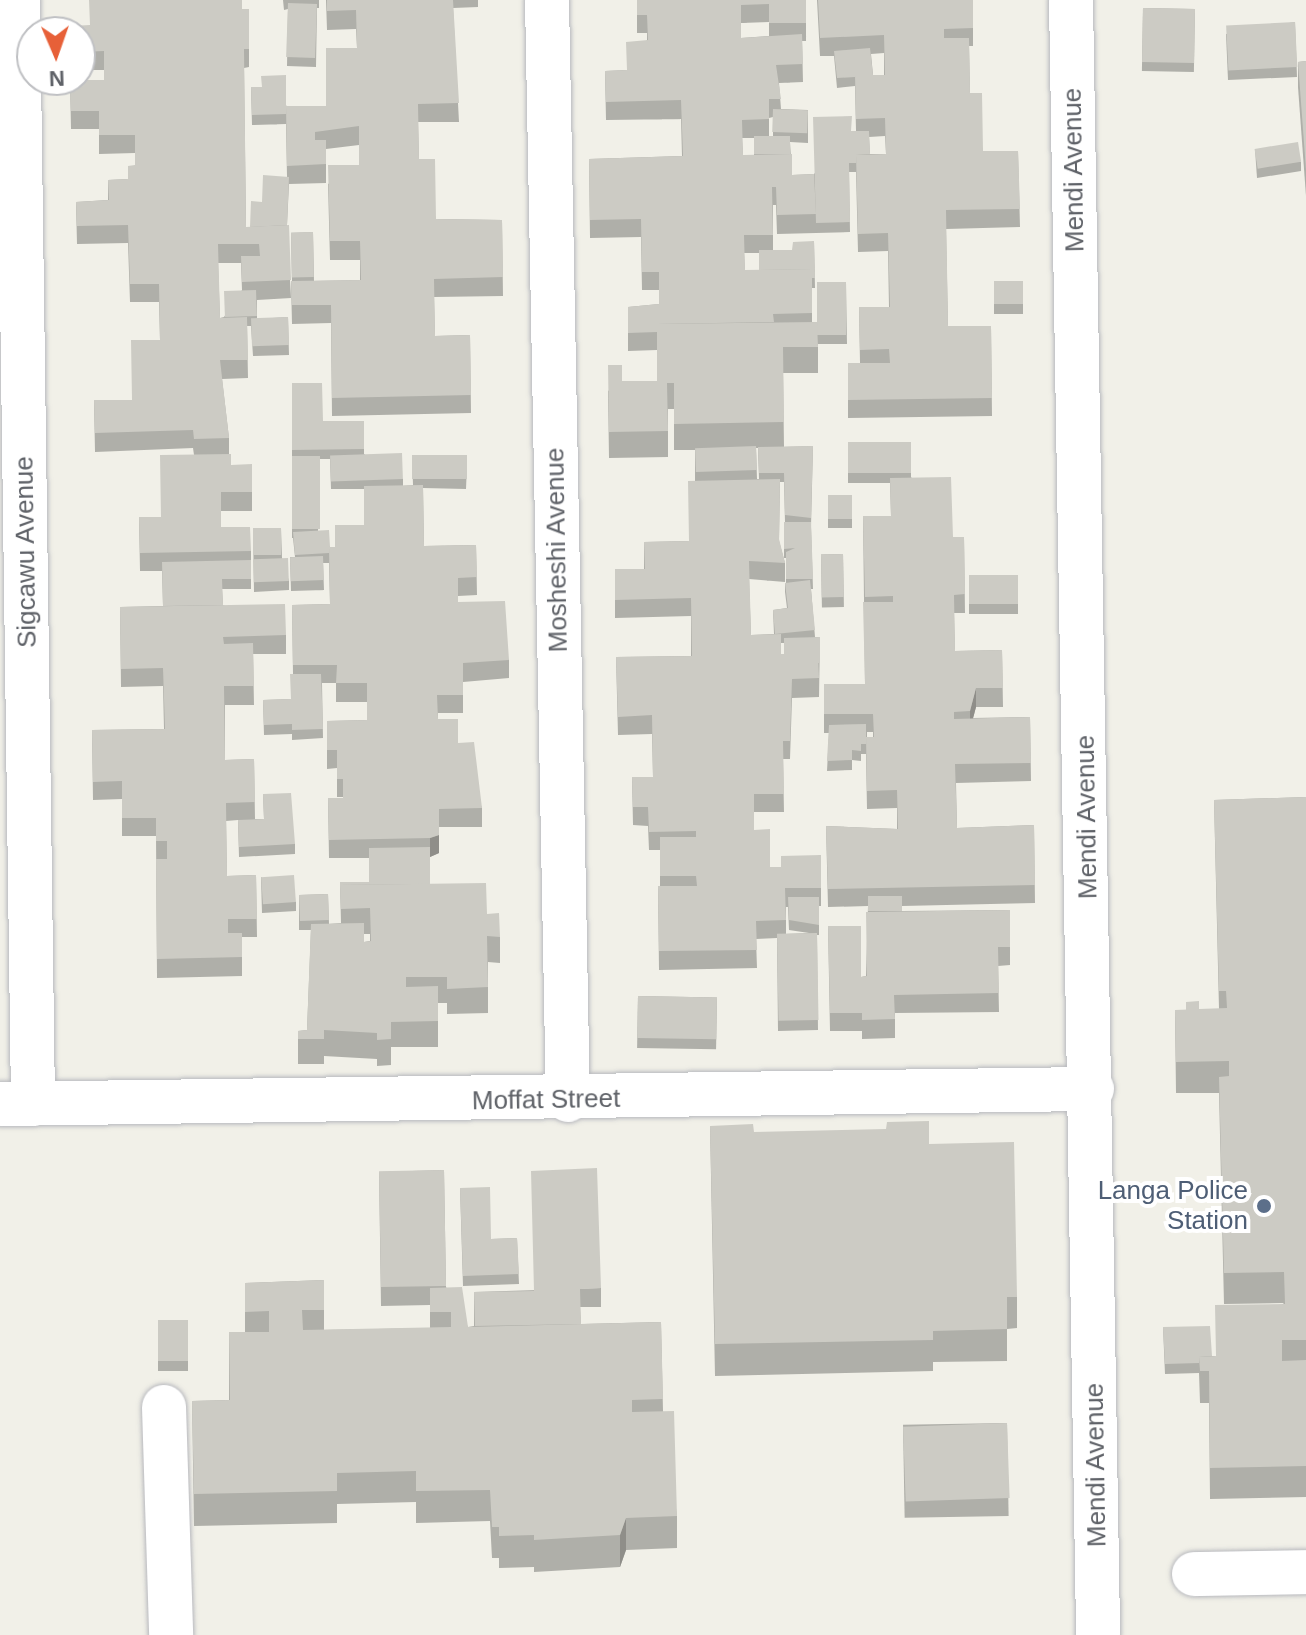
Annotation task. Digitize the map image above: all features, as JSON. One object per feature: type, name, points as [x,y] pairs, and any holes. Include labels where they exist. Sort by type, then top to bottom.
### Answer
[{"type":"street","name":"Sigcawu Avenue","points":[[17,1104],[18,0]]},
{"type":"street","name":"Mosheshi Avenue","points":[[547,0],[568,1100]]},
{"type":"street","name":"Mendi Avenue","points":[[1071,0],[1092,1089],[1098,1635]]},
{"type":"street","name":"Moffat Street","points":[[17,1104],[568,1100],[1092,1089]]},
{"type":"street","points":[[164,1407],[171,1635]]},
{"type":"street","points":[[1194,1574],[1306,1572]]},
{"type":"building","points":[[89,0],[242,0],[242,9],[249,9],[249,49],[244,49],[246,227],[289,225],[291,280],[242,282],[241,256],[260,256],[259,244],[218,244],[220,318],[247,317],[248,360],[220,360],[229,438],[194,439],[193,430],[95,433],[94,400],[132,400],[131,340],[160,340],[159,284],[130,284],[128,225],[77,226],[76,202],[109,200],[108,180],[128,179],[128,166],[135,165],[135,135],[99,135],[99,111],[71,111],[71,96],[96,96],[96,80],[104,80],[104,51],[96,51],[96,16],[90,16]]},
{"type":"building","points":[[327,0],[453,0],[459,103],[418,104],[419,159],[435,159],[436,219],[502,220],[503,277],[434,279],[435,336],[470,335],[471,395],[332,398],[331,305],[292,305],[291,281],[361,280],[360,241],[330,241],[328,165],[359,165],[359,126],[315,132],[315,140],[326,140],[326,164],[287,166],[286,106],[326,106],[326,48],[357,48],[356,10],[327,11]]},
{"type":"building","points":[[637,0],[806,0],[806,23],[769,23],[769,4],[741,5],[741,38],[802,34],[803,64],[776,65],[781,99],[769,99],[769,119],[742,120],[743,155],[792,154],[792,175],[814,174],[816,214],[777,215],[776,187],[772,187],[773,235],[744,235],[745,270],[812,269],[812,313],[773,314],[774,322],[657,324],[657,332],[628,333],[628,307],[659,304],[659,272],[642,272],[641,219],[590,220],[589,159],[683,156],[681,100],[606,102],[605,71],[627,70],[626,42],[648,40],[647,15],[637,15]]},
{"type":"building","points":[[818,0],[973,0],[973,28],[944,29],[944,38],[969,38],[970,93],[982,93],[983,151],[1018,151],[1020,209],[946,210],[948,326],[991,326],[992,398],[848,400],[848,363],[890,363],[889,349],[860,350],[859,307],[890,307],[888,233],[858,234],[856,155],[886,154],[885,118],[856,119],[855,75],[885,75],[884,35],[820,38]]},
{"type":"building","points":[[288,3],[317,4],[315,58],[286,57]]},
{"type":"building","points":[[1143,8],[1195,9],[1194,63],[1142,62]]},
{"type":"building","points":[[1295,22],[1297,67],[1228,71],[1226,26]]},
{"type":"building","points":[[870,48],[873,75],[837,78],[834,51]]},
{"type":"building","points":[[1306,61],[1306,170],[1298,62]]},
{"type":"building","points":[[286,75],[286,114],[252,115],[251,87],[262,87],[261,76]]},
{"type":"building","points":[[773,109],[808,110],[807,133],[772,132]]},
{"type":"building","points":[[852,116],[851,131],[869,131],[870,154],[856,155],[856,163],[849,163],[850,222],[816,223],[813,117]]},
{"type":"building","points":[[754,136],[790,136],[790,154],[754,154]]},
{"type":"building","points":[[1298,142],[1301,162],[1258,169],[1255,149]]},
{"type":"building","points":[[263,175],[289,177],[287,225],[250,227],[251,201],[262,202]]},
{"type":"building","points":[[291,232],[313,232],[314,277],[292,277]]},
{"type":"building","points":[[814,241],[815,278],[812,278],[812,269],[759,270],[759,250],[792,250],[793,242]]},
{"type":"building","points":[[994,281],[1023,281],[1023,304],[994,304]]},
{"type":"building","points":[[817,282],[846,282],[846,335],[817,335]]},
{"type":"building","points":[[256,290],[257,316],[225,317],[224,291]]},
{"type":"building","points":[[288,317],[289,345],[252,346],[251,318]]},
{"type":"building","points":[[817,322],[818,347],[783,347],[784,422],[674,424],[674,383],[667,383],[668,431],[609,432],[608,365],[622,365],[622,381],[657,381],[657,324]]},
{"type":"building","points":[[292,383],[322,383],[323,421],[364,421],[364,449],[292,450]]},
{"type":"building","points":[[848,442],[911,442],[911,473],[848,473]]},
{"type":"building","points":[[756,446],[757,470],[696,472],[695,448]]},
{"type":"building","points":[[813,446],[811,518],[785,515],[784,473],[759,473],[758,447]]},
{"type":"building","points":[[402,453],[403,479],[331,481],[330,456]]},
{"type":"building","points":[[231,454],[231,465],[252,464],[252,492],[221,492],[221,527],[250,527],[251,551],[140,553],[139,517],[161,517],[160,455]]},
{"type":"building","points":[[412,455],[467,455],[467,479],[412,479]]},
{"type":"building","points":[[292,456],[320,456],[320,529],[292,529]]},
{"type":"building","points":[[951,477],[953,537],[964,537],[965,594],[954,595],[955,651],[1002,650],[1003,688],[976,688],[970,711],[954,712],[954,719],[1030,717],[1031,763],[955,764],[957,828],[1034,825],[1035,885],[828,889],[826,826],[898,829],[897,790],[867,791],[866,737],[874,737],[873,714],[824,714],[824,684],[865,684],[863,602],[893,602],[893,596],[865,597],[863,516],[891,516],[890,478]]},
{"type":"building","points":[[780,479],[779,539],[785,563],[749,561],[751,635],[781,634],[781,654],[818,654],[819,678],[792,679],[790,741],[783,741],[784,794],[754,794],[754,830],[770,829],[770,867],[781,867],[781,856],[821,855],[821,888],[785,888],[786,920],[756,921],[757,950],[659,951],[658,886],[697,886],[696,876],[660,876],[660,837],[696,837],[696,831],[649,832],[648,807],[633,807],[632,777],[653,777],[652,715],[618,717],[616,657],[692,656],[691,598],[615,600],[615,569],[645,569],[644,542],[689,541],[688,481]]},
{"type":"building","points":[[423,485],[424,546],[476,545],[477,577],[458,578],[458,602],[505,601],[509,660],[463,663],[463,695],[437,695],[438,719],[458,719],[458,743],[474,742],[482,808],[439,809],[439,835],[430,838],[329,840],[328,798],[343,798],[343,779],[337,779],[337,750],[327,750],[327,721],[367,720],[367,683],[336,683],[337,665],[293,665],[292,605],[330,604],[329,547],[335,547],[335,525],[364,525],[364,486]]},
{"type":"building","points":[[828,495],[852,495],[852,519],[828,519]]},
{"type":"building","points":[[784,522],[811,522],[813,579],[786,579],[786,552],[795,548],[784,549]]},
{"type":"building","points":[[253,528],[281,528],[281,555],[253,555]]},
{"type":"building","points":[[329,530],[329,553],[295,555],[293,532]]},
{"type":"building","points":[[821,554],[843,554],[844,597],[822,597]]},
{"type":"building","points":[[323,556],[324,580],[291,581],[290,557]]},
{"type":"building","points":[[288,558],[289,581],[254,582],[253,559]]},
{"type":"building","points":[[251,560],[251,579],[222,579],[223,605],[163,606],[162,562]]},
{"type":"building","points":[[969,575],[1018,575],[1018,604],[969,604]]},
{"type":"building","points":[[810,580],[815,630],[775,634],[773,610],[788,608],[785,583]]},
{"type":"building","points":[[285,604],[286,635],[223,637],[224,644],[253,643],[254,686],[224,686],[225,760],[254,759],[255,802],[226,803],[227,876],[256,875],[257,919],[228,919],[228,933],[242,933],[242,957],[157,959],[156,859],[167,859],[167,841],[156,841],[156,818],[122,818],[122,781],[93,782],[92,730],[165,729],[163,668],[121,669],[120,607]]},
{"type":"building","points":[[820,637],[820,663],[818,654],[784,654],[784,638]]},
{"type":"building","points":[[290,674],[321,674],[323,729],[292,730],[292,724],[264,725],[263,700],[291,699]]},
{"type":"building","points":[[866,724],[866,744],[861,744],[861,751],[852,750],[852,760],[827,761],[829,725]]},
{"type":"building","points":[[291,793],[295,844],[239,847],[238,820],[264,819],[263,794]]},
{"type":"building","name":"Langa Police Station","points":[[1306,797],[1306,1340],[1282,1340],[1282,1361],[1306,1360],[1306,1466],[1210,1468],[1209,1371],[1200,1371],[1199,1357],[1216,1356],[1215,1305],[1285,1304],[1284,1272],[1224,1273],[1219,1077],[1229,1076],[1229,1061],[1176,1062],[1175,1010],[1186,1010],[1186,1002],[1199,1001],[1199,1009],[1227,1008],[1226,991],[1219,991],[1214,800]]},
{"type":"building","points":[[430,847],[430,884],[340,885],[340,882],[369,882],[369,848]]},
{"type":"building","points":[[294,875],[296,902],[263,904],[261,877]]},
{"type":"building","points":[[486,883],[487,914],[499,913],[500,937],[487,936],[488,987],[447,989],[447,977],[406,977],[406,987],[438,986],[438,1021],[391,1022],[391,1039],[377,1040],[377,1033],[324,1030],[324,1039],[298,1039],[298,1031],[307,1030],[311,924],[364,923],[364,942],[371,941],[370,908],[341,909],[340,885]]},
{"type":"building","points":[[328,894],[329,920],[300,921],[299,895]]},
{"type":"building","points":[[868,896],[902,896],[902,911],[868,911]]},
{"type":"building","points":[[788,897],[819,897],[819,925],[789,920]]},
{"type":"building","points":[[1010,910],[1010,947],[998,947],[999,993],[894,995],[895,1019],[862,1020],[862,1013],[830,1013],[828,926],[861,926],[861,977],[867,976],[866,912]]},
{"type":"building","points":[[817,933],[819,1020],[779,1021],[777,934]]},
{"type":"building","points":[[638,996],[717,997],[716,1039],[637,1038]]},
{"type":"building","points":[[929,1121],[929,1144],[1014,1142],[1017,1297],[1007,1297],[1007,1329],[933,1331],[933,1340],[715,1344],[710,1126],[753,1124],[754,1132],[886,1129],[887,1122]]},
{"type":"building","points":[[597,1168],[601,1288],[580,1289],[581,1324],[475,1326],[474,1292],[534,1291],[531,1171]]},
{"type":"building","points":[[444,1170],[446,1286],[381,1287],[379,1171]]},
{"type":"building","points":[[490,1187],[491,1239],[517,1238],[519,1274],[463,1276],[460,1188]]},
{"type":"building","points":[[324,1280],[324,1310],[302,1310],[303,1330],[451,1327],[451,1312],[430,1312],[430,1288],[462,1287],[468,1327],[661,1322],[663,1399],[632,1400],[632,1412],[674,1411],[677,1516],[626,1518],[620,1535],[534,1540],[534,1535],[499,1536],[499,1527],[492,1527],[490,1490],[416,1491],[416,1471],[337,1473],[337,1491],[194,1494],[192,1401],[230,1400],[229,1332],[269,1332],[269,1311],[245,1312],[245,1283]]},
{"type":"building","points":[[158,1320],[188,1320],[188,1361],[158,1361]]},
{"type":"building","points":[[1210,1326],[1212,1356],[1199,1357],[1199,1363],[1165,1364],[1163,1327]]},
{"type":"building","points":[[1007,1423],[1010,1498],[906,1502],[903,1427]]},
{"type":"place","name":"Langa Police Station","points":[[1264,1206]]}]
